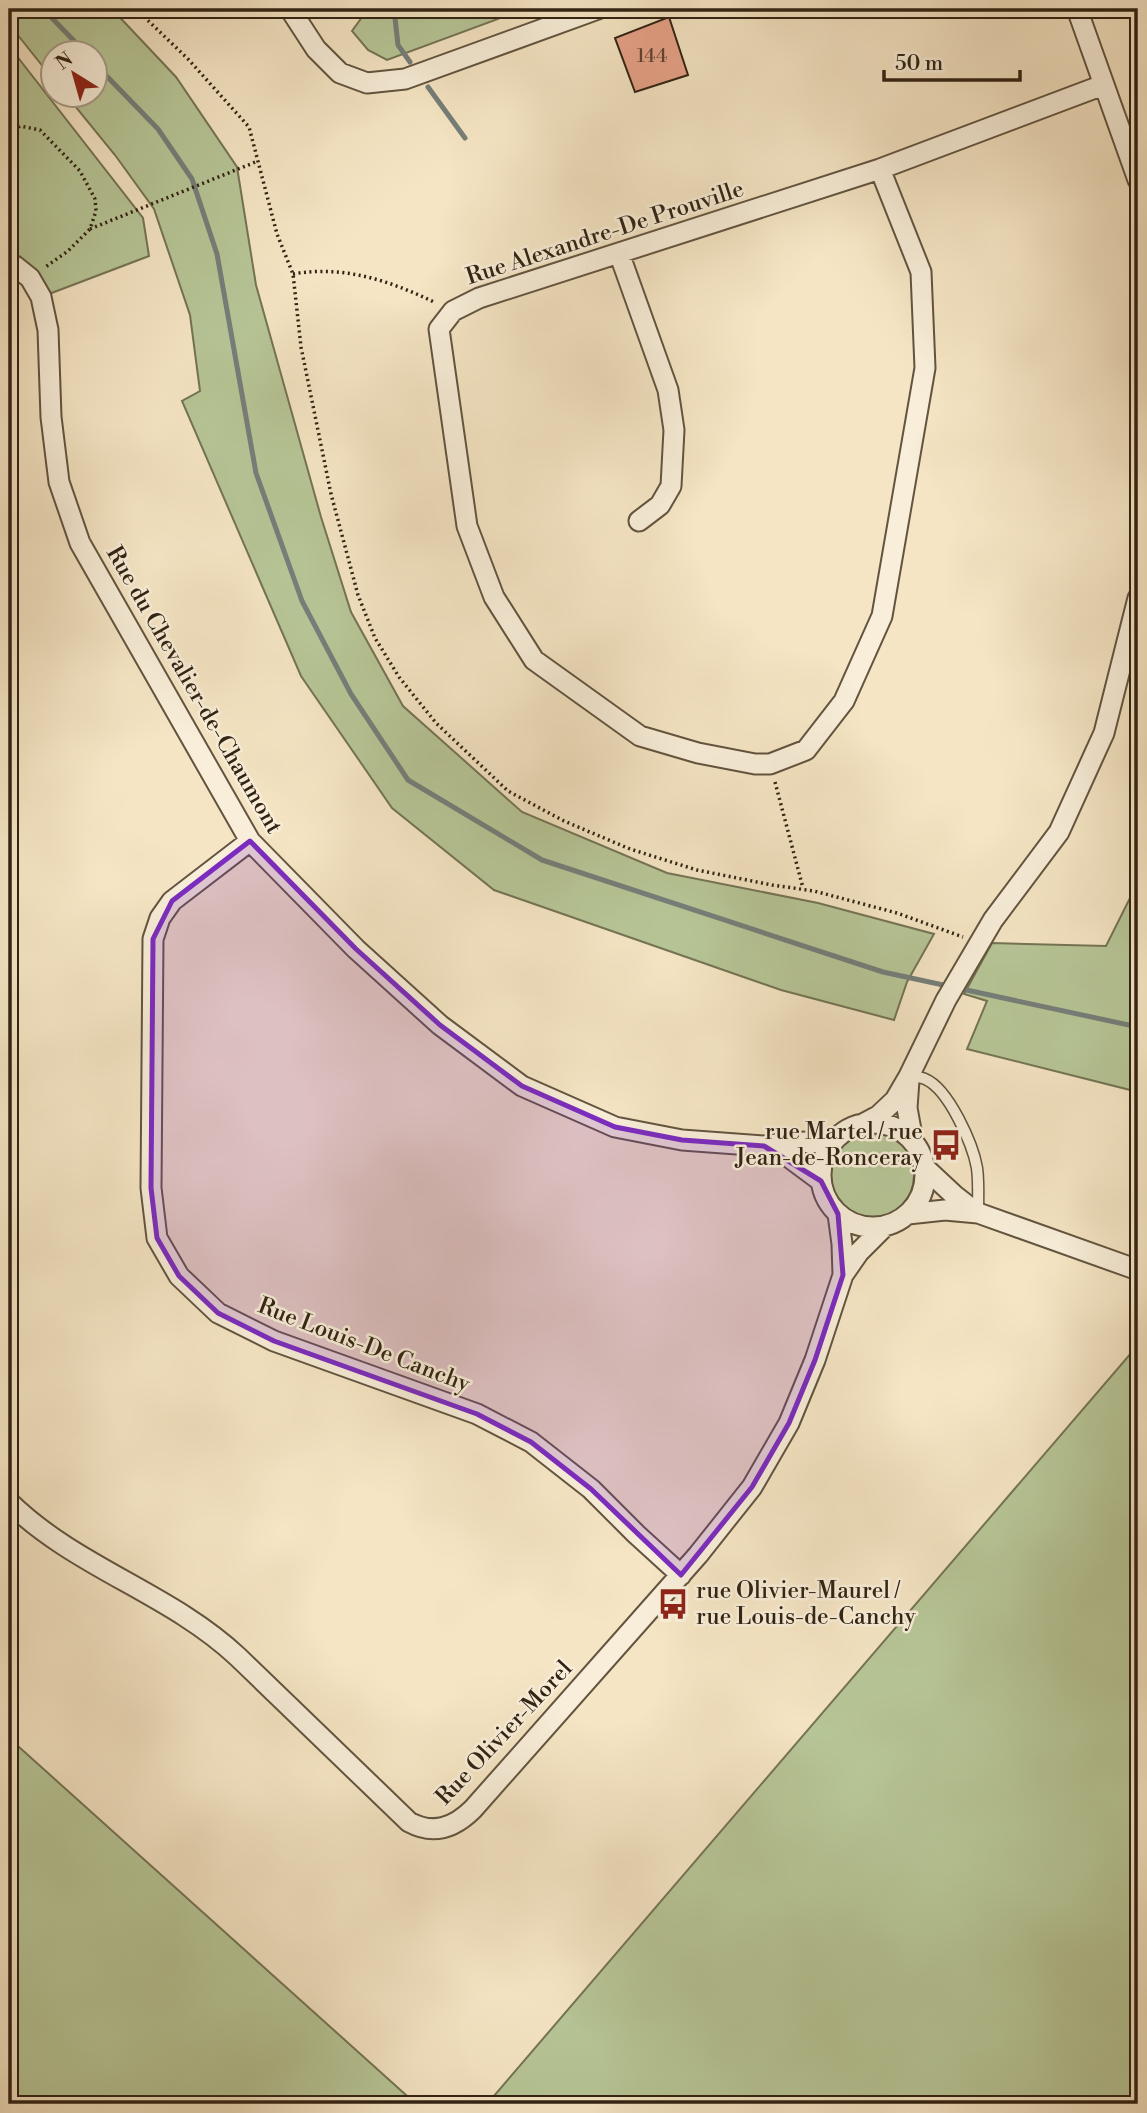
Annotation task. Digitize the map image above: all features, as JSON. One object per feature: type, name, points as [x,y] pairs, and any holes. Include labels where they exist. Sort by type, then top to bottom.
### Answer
[{"type":"street","points":[[290,9],[316,49],[340,73],[368,83],[405,79],[598,9]]},
{"type":"street","points":[[1077,9],[1138,180]]},
{"type":"street","name":"Rue Alexandre-De Prouville","points":[[880,169],[922,272],[925,368],[882,616],[844,701],[806,750],[770,764],[755,764],[698,753],[640,736],[534,660],[494,597],[467,526],[439,329],[453,311],[479,298],[880,169],[1103,85]]},
{"type":"street","points":[[619,253],[668,390],[674,430],[671,486],[660,505],[639,521]]},
{"type":"street","points":[[9,264],[30,278]]},
{"type":"street","name":"Rue du Chevalier-de-Chaumont","points":[[30,278],[41,298],[48,330],[51,417],[59,482],[80,543],[250,841],[356,949],[440,1025],[522,1086],[615,1127],[682,1140],[764,1146],[834,1141]]},
{"type":"street","points":[[909,1076],[907,1108],[913,1141],[924,1167],[922,1192],[908,1214],[896,1222],[884,1227],[859,1225],[838,1214],[830,1204],[821,1181],[826,1153],[844,1133],[888,1109],[909,1076],[946,1000],[993,920],[1059,832],[1104,733],[1138,598]]},
{"type":"street","name":"Rue Louis-De Canchy","points":[[250,841],[172,901],[160,918],[153,939],[151,1188],[157,1238],[179,1276],[218,1313],[274,1341],[477,1414],[531,1442],[591,1489],[681,1575]]},
{"type":"street","points":[[863,1124],[895,1128],[913,1141]]},
{"type":"street","name":"Rue du Chevalier-de-Chaumont","points":[[764,1146],[786,1155],[821,1181]]},
{"type":"street","points":[[924,1167],[978,1213]]},
{"type":"street","points":[[908,1214],[945,1210],[978,1213],[1138,1270]]},
{"type":"street","name":"Rue Olivier-Morel","points":[[838,1214],[843,1275]]},
{"type":"street","name":"Rue Olivier-Morel","points":[[9,1502],[59,1544],[210,1631],[409,1822],[428,1829],[452,1826],[473,1810],[681,1575],[752,1487],[774,1452],[801,1394],[843,1275],[859,1252],[884,1227]]},
{"type":"lane","points":[[909,1076],[926,1079],[938,1088],[961,1124],[976,1167],[978,1213]]},
{"type":"path","points":[[136,9],[188,59],[249,127],[277,234],[293,274],[301,347],[331,494],[358,594],[375,638],[399,677],[436,723],[508,791],[564,821],[630,849],[697,870],[772,885],[803,888],[897,914],[980,943]]},
{"type":"path","points":[[9,133],[20,125],[40,130],[80,171],[95,199],[96,211],[90,229]]},
{"type":"path","points":[[30,278],[68,251],[90,229],[258,161]]},
{"type":"path","points":[[293,274],[317,270],[390,282],[453,311]]},
{"type":"path","points":[[770,764],[803,888]]},
{"type":"highlighted area","points":[[250,841],[356,949],[440,1025],[522,1086],[615,1127],[682,1140],[764,1146],[821,1181],[838,1214],[843,1275],[815,1360],[789,1423],[752,1487],[681,1575],[591,1489],[531,1442],[477,1414],[274,1341],[218,1313],[179,1276],[157,1238],[151,1188],[153,939],[172,901]]},
{"type":"green space","points":[[9,9],[112,9],[176,77],[237,167],[256,285],[321,517],[351,612],[403,706],[522,812],[667,873],[818,903],[934,934],[907,982],[894,1020],[781,990],[494,890],[392,808],[301,676],[182,401],[200,391],[190,315],[154,209],[77,108],[108,108],[108,38],[38,38],[38,60],[9,24]]},
{"type":"green space","points":[[368,9],[494,9],[498,19],[387,60],[368,50],[352,31]]},
{"type":"green space","points":[[9,46],[38,83],[38,108],[57,108],[143,218],[149,256],[41,297],[9,264]]},
{"type":"green space","points":[[1138,882],[1138,1099],[1130,1090],[967,1049],[987,1001],[964,994],[992,943],[1106,946]]},
{"type":"green space","points":[[870,1131],[887,1135],[901,1144],[910,1158],[914,1175],[910,1192],[901,1206],[887,1215],[870,1219],[853,1215],[839,1206],[830,1192],[826,1175],[830,1158],[839,1144],[853,1135]]},
{"type":"green space","points":[[1138,1345],[1138,2104],[487,2104]]},
{"type":"green space","points":[[9,1738],[416,2104],[9,2104]]},
{"type":"building","points":[[669,17],[688,75],[635,92],[615,38]]},
{"type":"waterway","points":[[43,9],[71,38]]},
{"type":"waterway","points":[[394,9],[398,45],[410,62]]},
{"type":"waterway","points":[[108,77],[158,129],[192,179],[217,254],[256,473],[302,601],[351,694],[408,780],[542,860],[883,972],[1138,1027]]},
{"type":"waterway","points":[[428,87],[465,138]]},
{"type":"place","name":"rue Martel / rue Jean-de-Ronceray","points":[[946,1145]]},
{"type":"place","name":"rue Olivier-Maurel / rue Louis-de-Canchy","points":[[673,1604]]}]
